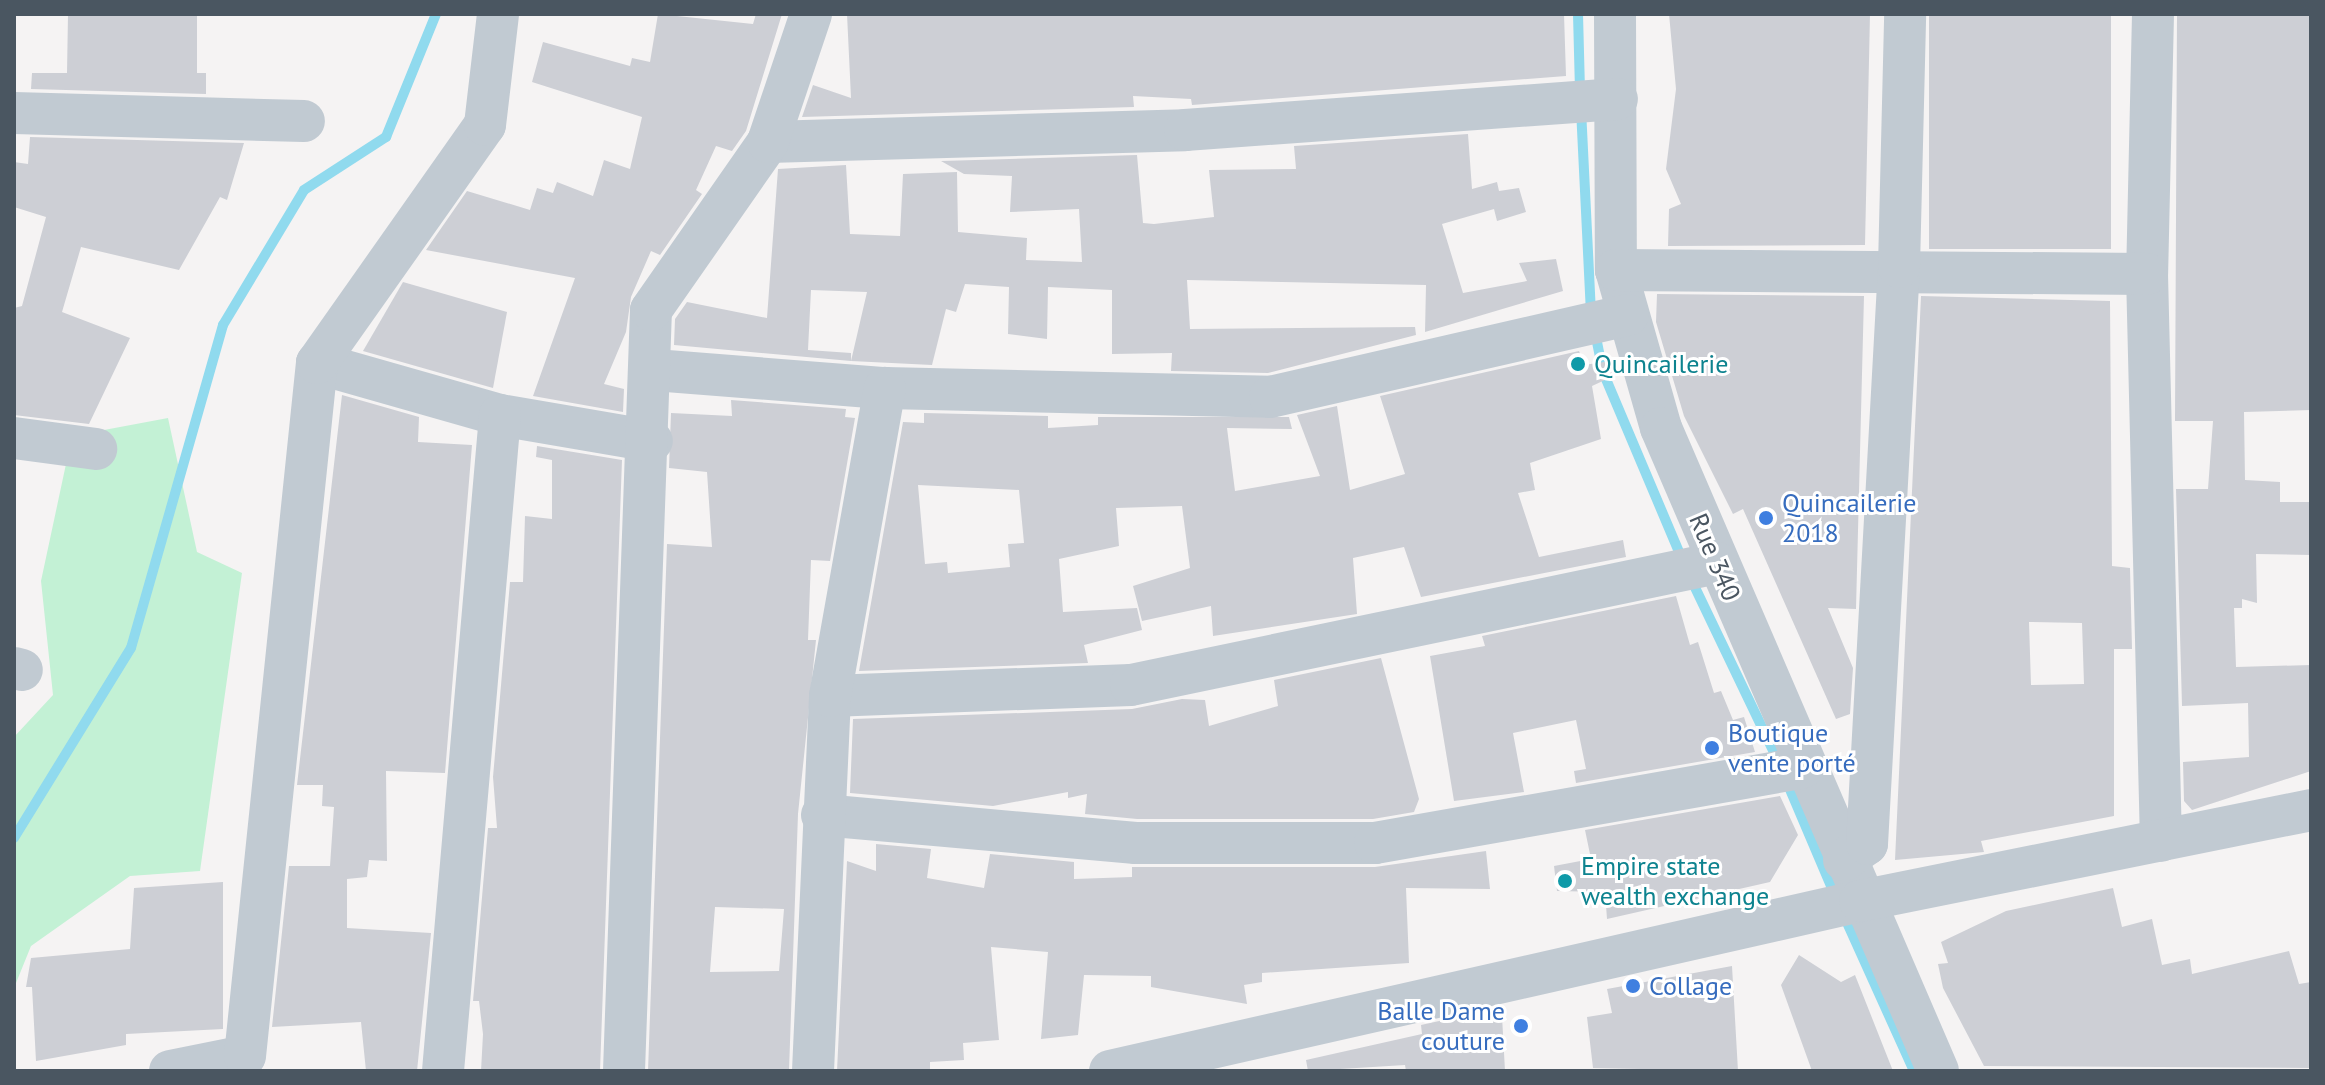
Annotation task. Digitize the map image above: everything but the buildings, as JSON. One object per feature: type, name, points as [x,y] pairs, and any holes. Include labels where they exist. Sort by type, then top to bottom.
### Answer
[{"type":"street","points":[[170,1071],[245,1056],[317,363],[485,125],[498,14]]},
{"type":"street","points":[[624,1071],[652,441],[654,370],[651,310],[768,142],[811,14]]},
{"type":"street","name":"Rue 340","points":[[1615,14],[1616,270],[1661,428],[1802,768],[1938,1071]]},
{"type":"street","points":[[1844,860],[1867,844],[1899,267],[1905,14]]},
{"type":"street","points":[[2153,14],[2147,274],[2161,841]]},
{"type":"street","points":[[768,142],[1185,130],[1617,99]]},
{"type":"street","points":[[14,113],[304,121]]},
{"type":"street","points":[[1616,270],[1899,267],[2147,274]]},
{"type":"street","points":[[654,370],[885,388],[1270,397],[1628,315]]},
{"type":"street","points":[[317,363],[500,415],[652,441]]},
{"type":"street","points":[[813,1071],[822,815],[830,696],[885,388]]},
{"type":"street","points":[[443,1071],[500,415]]},
{"type":"street","points":[[14,438],[96,449]]},
{"type":"street","points":[[830,696],[1131,685],[1717,563]]},
{"type":"street","points":[[822,815],[1136,843],[1375,843],[1802,768]]},
{"type":"street","points":[[1110,1071],[1860,901],[2311,810]]},
{"type":"green space","points":[[168,418],[197,552],[242,573],[200,871],[130,876],[31,946],[14,988],[14,737],[53,695],[41,581],[72,436]]},
{"type":"waterway","points":[[14,838],[131,648],[223,325],[304,190],[386,137],[436,14]]},
{"type":"waterway","points":[[1578,14],[1580,93]]},
{"type":"waterway","points":[[1581,109],[1591,312]]},
{"type":"waterway","points":[[1595,332],[1603,372],[1682,559]]},
{"type":"waterway","points":[[1690,577],[1778,761]]},
{"type":"waterway","points":[[1786,780],[1836,898]]},
{"type":"waterway","points":[[1844,916],[1914,1071]]},
{"type":"place","name":"Quincailerie","points":[[1578,364]]},
{"type":"place","name":"Quincailerie 2018","points":[[1766,518]]},
{"type":"place","name":"Boutique vente porté","points":[[1712,748]]},
{"type":"place","name":"Empire state wealth exchange","points":[[1565,881]]},
{"type":"place","name":"Collage","points":[[1633,986]]},
{"type":"place","name":"Balle Dame couture","points":[[1521,1026]]}]
